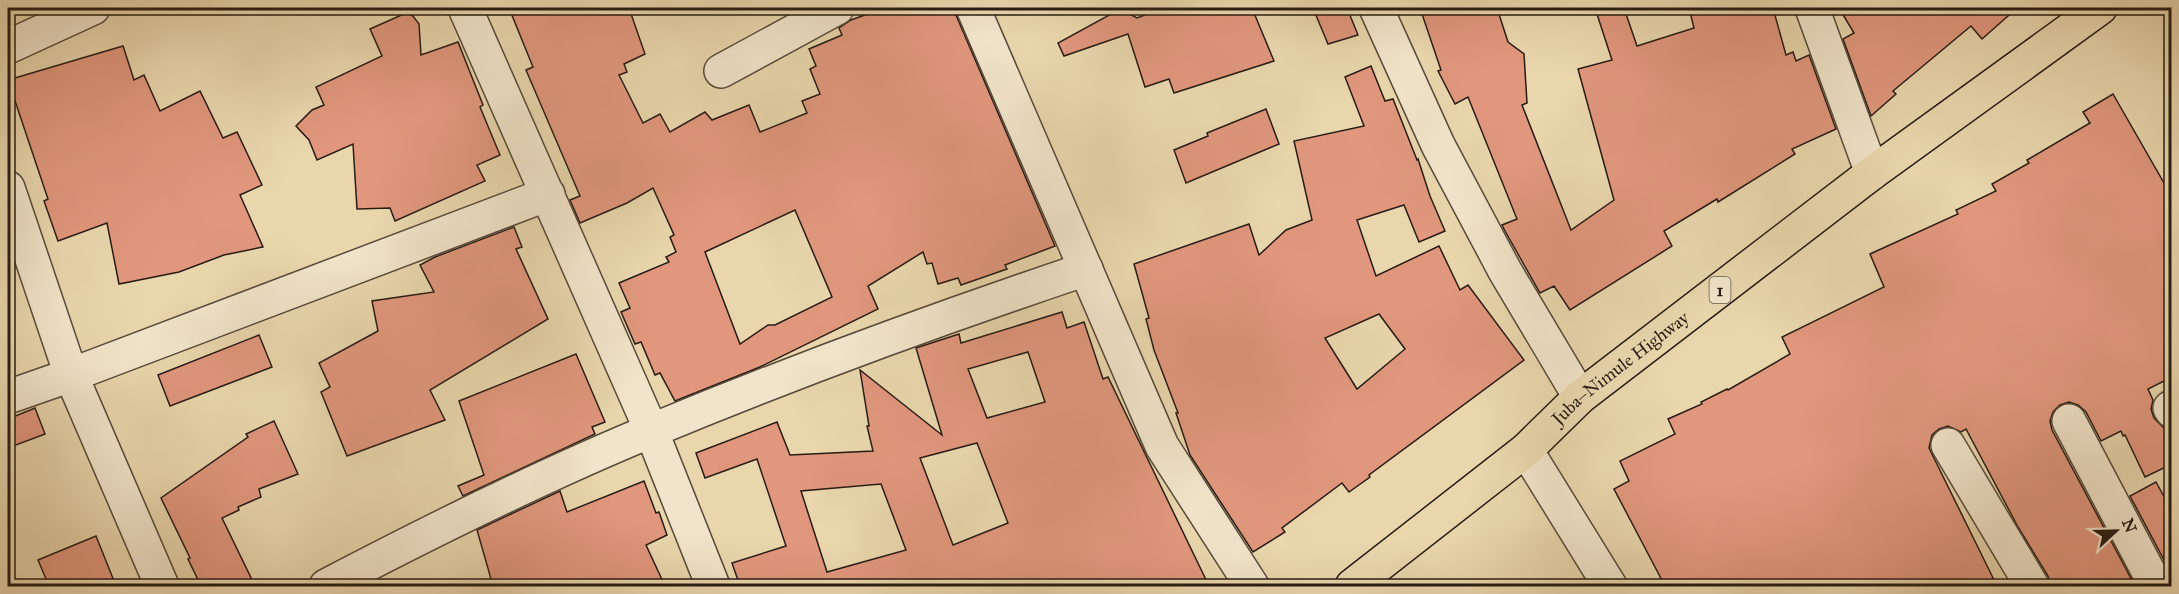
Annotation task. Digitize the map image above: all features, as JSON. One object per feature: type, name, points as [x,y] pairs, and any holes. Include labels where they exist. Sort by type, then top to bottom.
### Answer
[{"type":"main road","name":"Juba–Nimule Highway","points":[[1352,586],[1526,450],[1580,398],[1872,173],[2100,8]]},
{"type":"street","points":[[8,47],[93,8]]},
{"type":"street","points":[[465,8],[651,430],[713,586]]},
{"type":"street","points":[[721,71],[837,8]]},
{"type":"street","points":[[973,8],[1162,446],[1252,586]]},
{"type":"street","points":[[1376,8],[1438,146],[1505,271],[1580,398]]},
{"type":"street","points":[[1812,8],[1872,173]]},
{"type":"street","points":[[8,188],[71,375],[162,586]]},
{"type":"street","points":[[8,397],[548,194]]},
{"type":"street","points":[[326,586],[449,522],[651,430],[938,319],[1086,269]]},
{"type":"street","points":[[2069,421],[2156,586]]},
{"type":"street","points":[[1948,445],[2032,586]]},
{"type":"street","points":[[1526,450],[1610,586]]},
{"type":"building","points":[[509,8],[629,8],[645,54],[624,64],[627,72],[619,75],[643,123],[660,114],[670,132],[705,112],[712,120],[749,105],[760,132],[807,113],[802,101],[820,94],[810,69],[816,66],[809,49],[842,35],[839,28],[851,20],[884,8],[955,8],[1055,246],[1005,265],[1007,269],[961,285],[958,278],[938,284],[932,263],[927,264],[923,252],[868,286],[878,309],[760,367],[675,401],[660,373],[655,375],[641,342],[635,344],[621,312],[630,308],[619,283],[669,262],[666,257],[676,252],[670,237],[674,235],[653,188],[627,203],[580,223],[570,200],[580,196],[526,70],[533,67]],"holes":[[[795,210],[832,297],[775,325],[768,325],[740,344],[705,252]]]},
{"type":"building","points":[[1163,8],[1252,8],[1274,61],[1174,93],[1169,79],[1145,87],[1128,34],[1064,56],[1058,43],[1120,9],[1137,18]]},
{"type":"building","points":[[1313,8],[1347,8],[1358,35],[1328,44]]},
{"type":"building","points":[[1420,8],[1497,8],[1508,42],[1524,54],[1527,103],[1522,105],[1571,230],[1614,200],[1578,69],[1612,60],[1595,8],[1624,8],[1637,46],[1694,28],[1689,8],[1773,8],[1786,55],[1793,52],[1796,61],[1809,55],[1836,129],[1792,149],[1795,154],[1718,202],[1717,199],[1664,231],[1672,246],[1570,310],[1554,286],[1540,293],[1502,225],[1517,219],[1468,97],[1455,104],[1438,71],[1441,70]]},
{"type":"building","points":[[1839,8],[2017,8],[1982,39],[1971,26],[1893,91],[1896,94],[1871,116],[1843,39],[1854,33]]},
{"type":"building","points":[[406,13],[413,16],[419,24],[421,55],[458,42],[483,105],[480,107],[500,155],[477,165],[485,181],[395,221],[390,208],[357,209],[353,144],[317,160],[309,140],[296,126],[312,110],[324,105],[316,87],[382,56],[370,29]]},
{"type":"building","points":[[123,46],[134,80],[144,75],[160,111],[200,91],[223,138],[237,132],[262,185],[240,195],[263,247],[224,255],[179,272],[119,284],[107,223],[58,241],[44,201],[48,199],[8,80]]},
{"type":"building","points":[[1371,66],[1385,101],[1393,99],[1445,231],[1419,242],[1404,205],[1357,220],[1376,276],[1439,246],[1460,290],[1468,285],[1524,360],[1349,492],[1342,483],[1282,528],[1285,532],[1253,552],[1190,455],[1176,413],[1178,413],[1154,350],[1146,319],[1149,318],[1134,264],[1249,224],[1259,255],[1286,230],[1312,220],[1294,141],[1364,126],[1345,77]],"holes":[[[1379,314],[1405,349],[1357,389],[1325,338]]]},
{"type":"building","points":[[2113,94],[2172,197],[2172,377],[2148,389],[2153,400],[2151,409],[2154,418],[2164,428],[2172,443],[2172,464],[2145,477],[2125,435],[2123,436],[2121,431],[2101,441],[2086,412],[2078,405],[2069,402],[2060,405],[2053,412],[2050,421],[2052,430],[2135,586],[2051,586],[2048,576],[2018,527],[1966,429],[1961,432],[1948,426],[1932,435],[1929,448],[1997,586],[1665,586],[1614,489],[1629,481],[1620,461],[1675,434],[1668,419],[1702,404],[1701,402],[1728,390],[1790,354],[1782,337],[1884,287],[1870,254],[1958,214],[1956,210],[1996,191],[1992,184],[2029,163],[2027,160],[2090,123],[2083,112]]},
{"type":"building","points":[[1266,109],[1279,144],[1186,183],[1174,150],[1208,136],[1207,133]]},
{"type":"building","points":[[514,227],[522,247],[516,249],[548,319],[430,390],[445,420],[347,456],[321,392],[330,387],[319,363],[378,331],[372,301],[434,292],[420,265]]},
{"type":"building","points":[[1062,312],[1067,328],[1084,322],[1103,379],[1108,377],[1209,586],[740,586],[732,563],[786,546],[757,459],[705,478],[696,453],[777,422],[790,455],[873,451],[867,426],[869,426],[860,370],[942,435],[916,348],[959,334],[961,343]],"holes":[[[1028,352],[1045,402],[987,418],[968,369]],[[977,443],[1008,523],[953,545],[920,458]],[[881,484],[906,550],[827,572],[801,491]]]},
{"type":"building","points":[[259,335],[272,367],[170,406],[158,375]]},
{"type":"building","points":[[576,354],[605,422],[592,427],[595,434],[463,496],[458,486],[484,475],[459,401]]},
{"type":"building","points":[[35,408],[45,434],[8,448],[8,419]]},
{"type":"building","points":[[274,421],[298,474],[259,489],[261,497],[238,507],[239,510],[222,518],[255,586],[201,586],[161,498],[248,437],[246,434]]},
{"type":"building","points":[[644,481],[667,535],[646,545],[665,586],[493,586],[477,530],[560,491],[567,512]]},
{"type":"building","points":[[2156,482],[2172,511],[2172,575],[2130,496]]},
{"type":"building","points":[[96,536],[116,586],[49,586],[38,560]]}]
